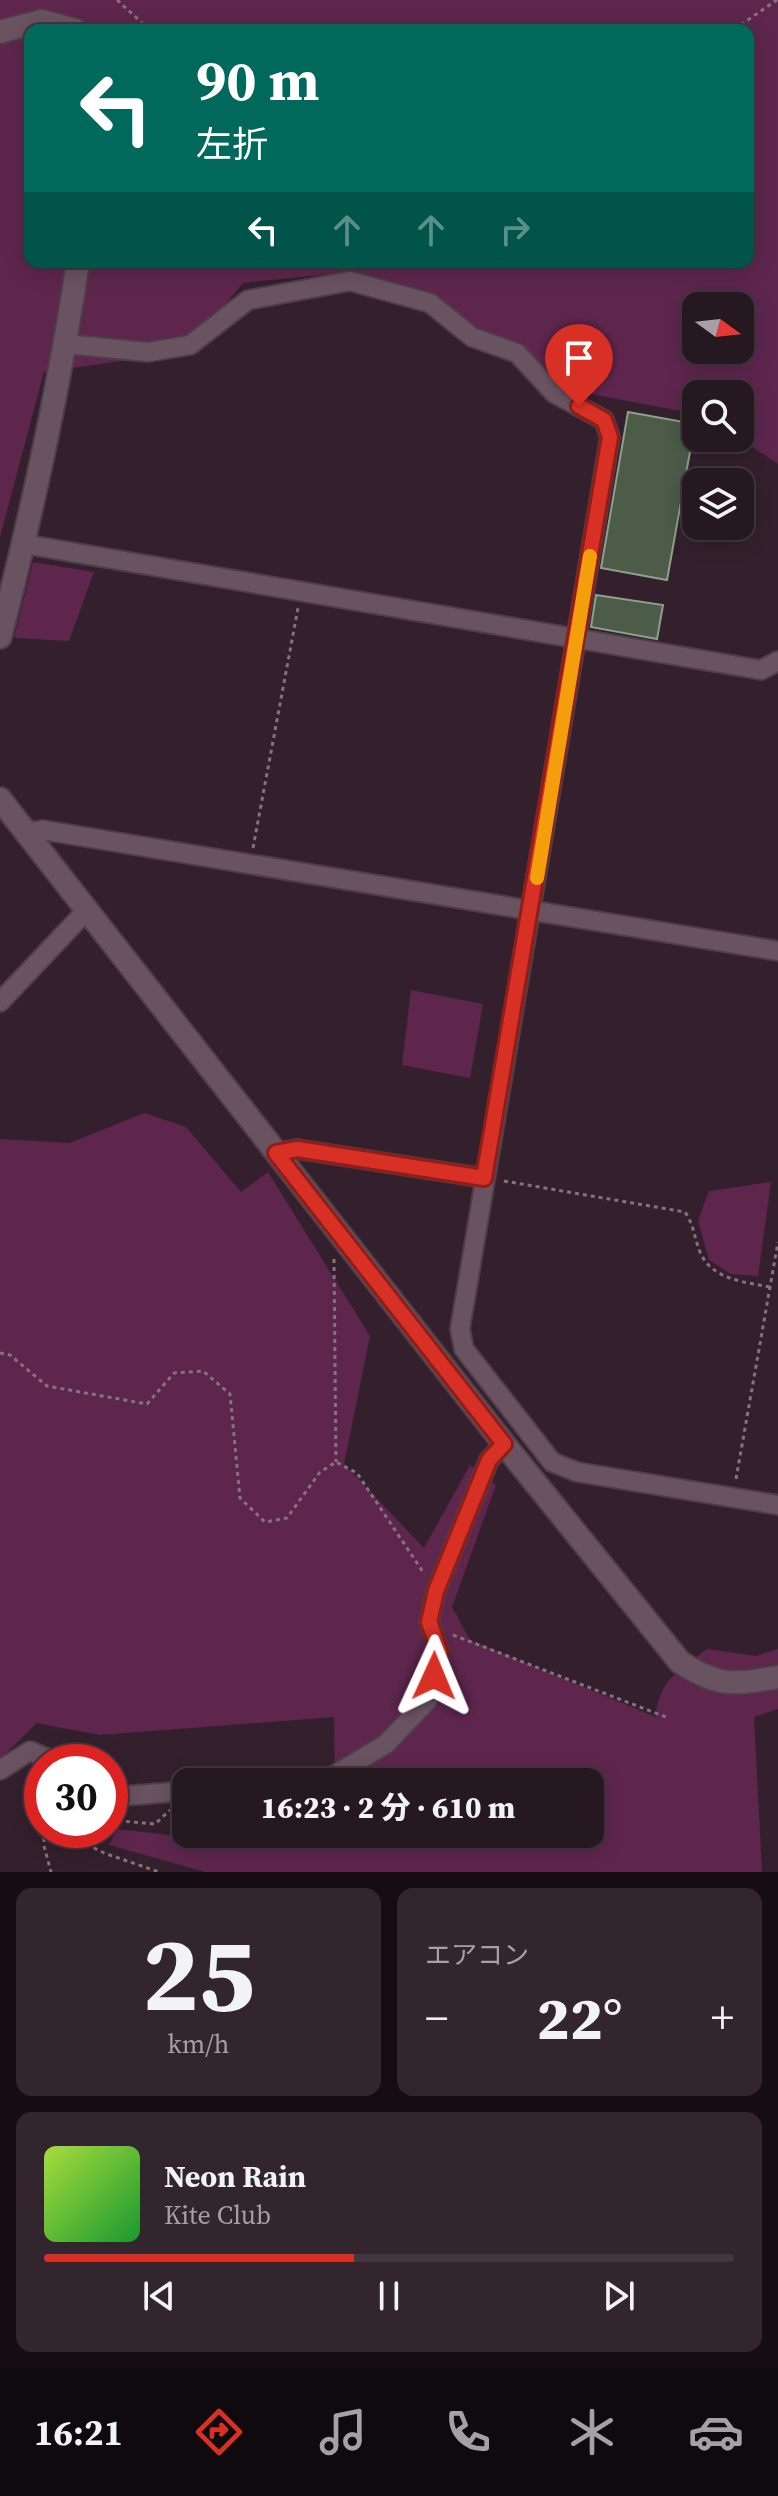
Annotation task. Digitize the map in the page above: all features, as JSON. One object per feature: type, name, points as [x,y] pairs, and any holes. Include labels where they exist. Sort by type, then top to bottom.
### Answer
[{"type":"street","points":[[30,24],[41,21],[52,24]]},
{"type":"street","points":[[0,32],[24,26]]},
{"type":"street","points":[[0,637],[24,544],[65,344],[77,268]]},
{"type":"street","points":[[65,344],[148,352],[190,345],[248,300],[350,281],[430,303],[472,337],[517,353],[554,393],[604,420],[610,437],[460,1329],[464,1349],[552,1462],[577,1472],[778,1505]]},
{"type":"street","points":[[24,544],[761,670],[778,661]]},
{"type":"street","points":[[0,799],[504,1444],[680,1662],[706,1680],[736,1685],[778,1677]]},
{"type":"street","points":[[24,833],[43,830],[778,951]]},
{"type":"street","points":[[0,1002],[87,910]]},
{"type":"street","points":[[276,1153],[297,1149],[484,1178]]},
{"type":"street","points":[[346,1768],[386,1744],[428,1700],[440,1652],[429,1622],[436,1591],[489,1460],[504,1444]]},
{"type":"street","points":[[0,1770],[24,1755]]},
{"type":"street","points":[[128,1795],[172,1790]]},
{"type":"path","points":[[117,0],[143,24]]},
{"type":"path","points":[[742,24],[777,0]]},
{"type":"path","points":[[250,863],[301,592]]},
{"type":"path","points":[[484,1178],[685,1212],[694,1225],[701,1255],[725,1278],[770,1287]]},
{"type":"path","points":[[335,1228],[336,1462]]},
{"type":"path","points":[[732,1498],[778,1242]]},
{"type":"path","points":[[0,1353],[10,1355],[47,1386],[147,1404],[174,1373],[203,1371],[230,1394],[240,1498],[265,1522],[287,1518],[320,1472],[336,1462]]},
{"type":"path","points":[[336,1462],[357,1473],[436,1591]]},
{"type":"path","points":[[450,1634],[666,1717]]},
{"type":"path","points":[[128,1822],[155,1824],[170,1810],[167,1790]]},
{"type":"path","points":[[45,1848],[51,1872]]},
{"type":"path","points":[[94,1848],[159,1872]]},
{"type":"shaded area","points":[[0,0],[778,0],[778,464],[754,448],[754,380],[682,380],[682,411],[560,388],[519,343],[467,324],[434,293],[349,272],[243,283],[185,352],[44,372],[0,537]]},
{"type":"shaded area","points":[[33,562],[94,572],[69,641],[14,638]]},
{"type":"shaded area","points":[[411,990],[483,1004],[470,1078],[402,1065]]},
{"type":"shaded area","points":[[144,1113],[186,1127],[241,1192],[268,1172],[370,1336],[344,1464],[424,1548],[470,1465],[496,1485],[452,1607],[470,1640],[656,1717],[661,1694],[672,1677],[707,1649],[756,1656],[778,1649],[778,1709],[754,1717],[762,1872],[205,1872],[120,1848],[128,1848],[128,1830],[169,1835],[172,1830],[172,1848],[604,1848],[604,1768],[335,1768],[334,1717],[99,1735],[37,1723],[0,1759],[0,1139],[70,1143]]},
{"type":"shaded area","points":[[771,1182],[758,1276],[731,1274],[709,1260],[698,1221],[709,1191]]},
{"type":"building","points":[[628,412],[682,422],[682,452],[690,452],[687,468],[682,468],[682,496],[667,580],[601,568]]},
{"type":"building","points":[[596,595],[663,605],[657,639],[591,627]]},
{"type":"slow traffic","points":[[537,878],[590,556]]},
{"type":"route","points":[[434,1676],[440,1652],[429,1622],[436,1591],[489,1460],[504,1444],[276,1153],[297,1149],[484,1178],[610,437],[604,420],[579,406]]}]
